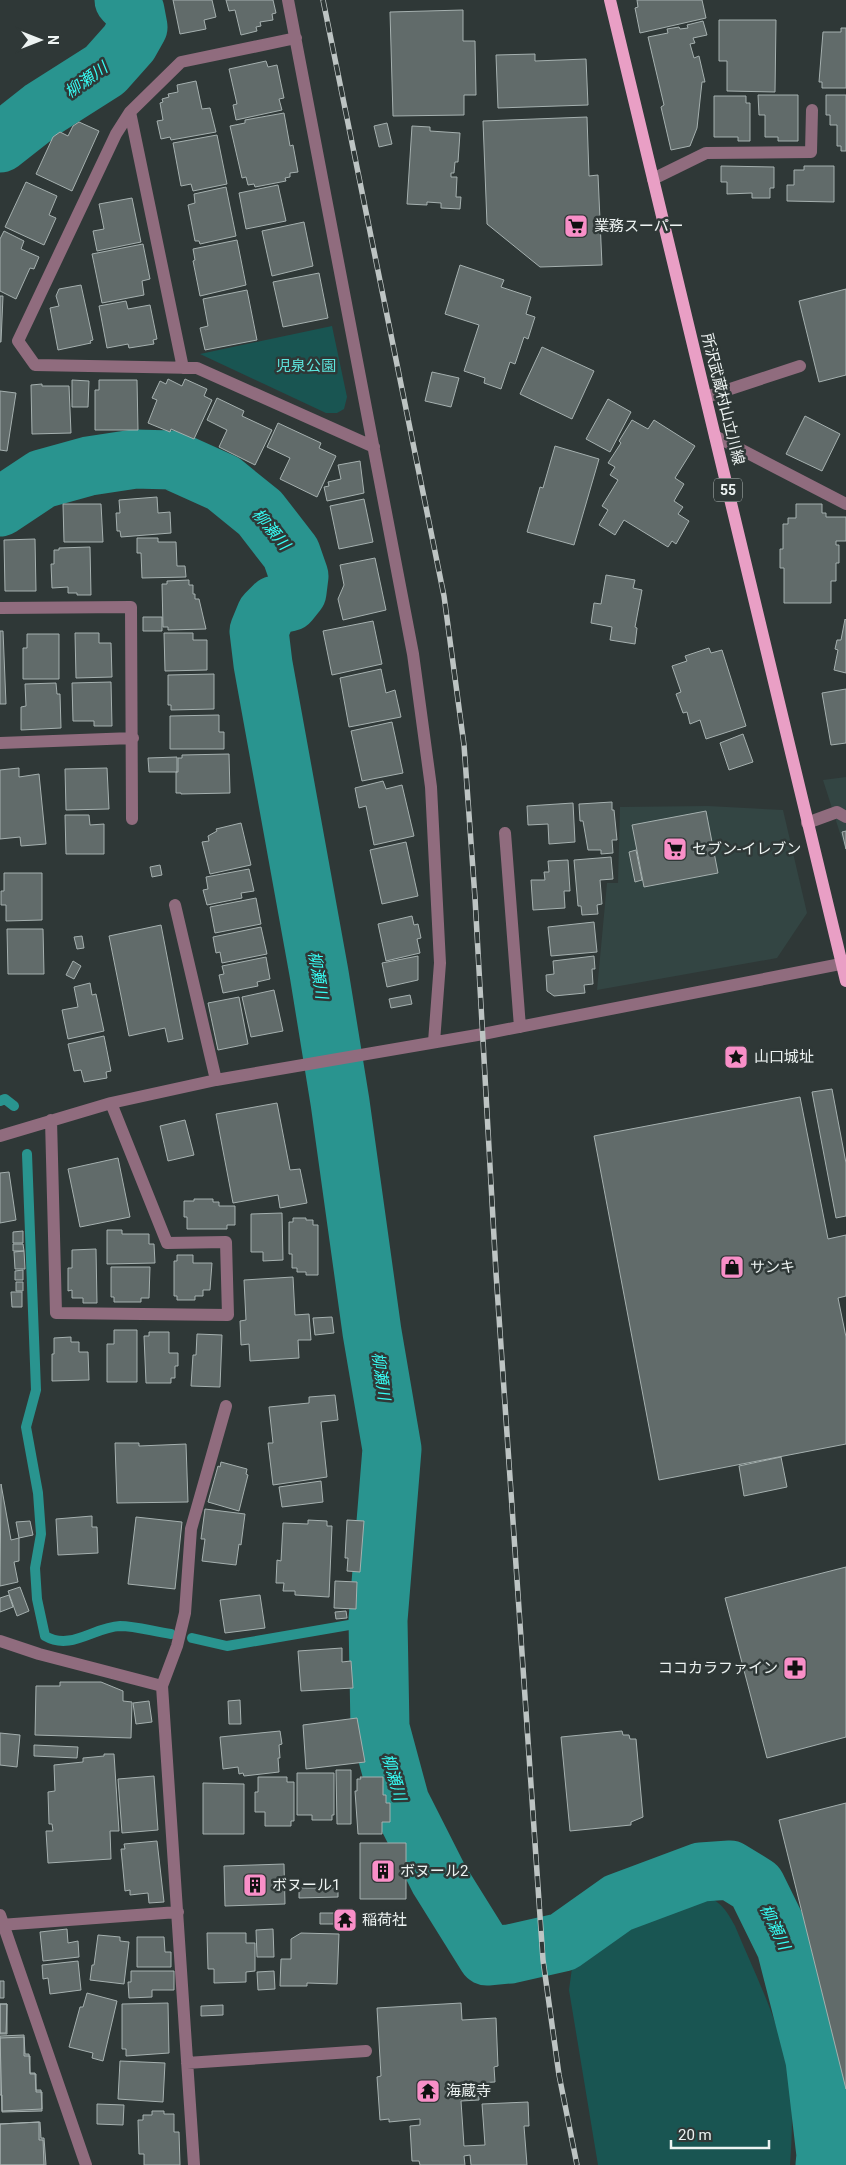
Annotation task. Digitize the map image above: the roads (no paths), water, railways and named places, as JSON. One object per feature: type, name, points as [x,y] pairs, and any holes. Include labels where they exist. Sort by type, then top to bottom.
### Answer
[{"type":"main road","name":"所沢武蔵村山立川線","points":[[610,0],[808,823],[844,964],[846,981]]},
{"type":"street","points":[[288,0],[413,654],[431,787],[440,963],[434,1042]]},
{"type":"street","points":[[296,38],[181,62],[130,112],[116,134],[18,341],[35,365],[197,368],[374,446]]},
{"type":"street","points":[[653,179],[706,153],[811,152],[812,110]]},
{"type":"street","points":[[130,112],[183,368]]},
{"type":"street","points":[[706,398],[800,366]]},
{"type":"street","points":[[715,436],[846,504]]},
{"type":"street","points":[[0,608],[131,607],[134,738],[132,819]]},
{"type":"street","points":[[0,743],[134,738]]},
{"type":"street","points":[[808,823],[842,815]]},
{"type":"street","points":[[506,833],[520,1027]]},
{"type":"street","points":[[175,905],[216,1080]]},
{"type":"street","points":[[0,1136],[111,1103],[216,1080],[520,1027],[844,964]]},
{"type":"street","points":[[51,1120],[56,1313],[228,1315],[226,1242],[167,1243],[111,1103]]},
{"type":"street","points":[[194,2165],[162,1686],[177,1646],[185,1613],[192,1529],[226,1406]]},
{"type":"street","points":[[0,1641],[39,1654],[162,1686]]},
{"type":"street","points":[[86,2165],[1,1922],[178,1912]]},
{"type":"street","points":[[187,2063],[366,2051]]},
{"type":"waterway","name":"柳瀬川","points":[[0,143],[42,110],[105,70],[129,43],[138,27],[135,11],[124,0]]},
{"type":"waterway","name":"柳瀬川","points":[[0,507],[42,479],[89,466],[135,459],[172,460],[223,483],[260,513],[291,553],[299,576],[297,592],[289,602],[275,605],[266,614],[259,631],[263,664],[319,973],[340,1102],[372,1332],[392,1449],[378,1620],[380,1728],[400,1802],[439,1879],[487,1956],[510,1954],[563,1942],[618,1903],[701,1872],[730,1870],[756,1886],[786,1947],[815,2060],[826,2155],[825,2165]]},
{"type":"waterway","points":[[0,1101],[5,1099],[14,1106]]},
{"type":"waterway","points":[[27,1154],[36,1390],[26,1427],[38,1493],[41,1534],[35,1568],[37,1599],[45,1636],[55,1640],[73,1640],[110,1627],[120,1626],[171,1634]]},
{"type":"waterway","points":[[192,1638],[227,1646],[378,1620]]},
{"type":"railway","points":[[323,0],[444,596],[464,745],[475,898],[496,1273],[543,1960],[559,2075],[577,2165]]},
{"type":"place","name":"業務スーパー","points":[[576,226]]},
{"type":"place","name":"セブン-イレブン","points":[[675,849]]},
{"type":"place","name":"山口城址","points":[[736,1057]]},
{"type":"place","name":"サンキ","points":[[732,1267]]},
{"type":"place","name":"ココカラファイン","points":[[795,1668]]},
{"type":"place","name":"ボヌール2","points":[[383,1871]]},
{"type":"place","name":"ボヌール1","points":[[255,1885]]},
{"type":"place","name":"稲荷社","points":[[345,1920]]},
{"type":"place","name":"海蔵寺","points":[[428,2091]]},
{"type":"park label","name":"児泉公園","points":[[306,366]]}]
